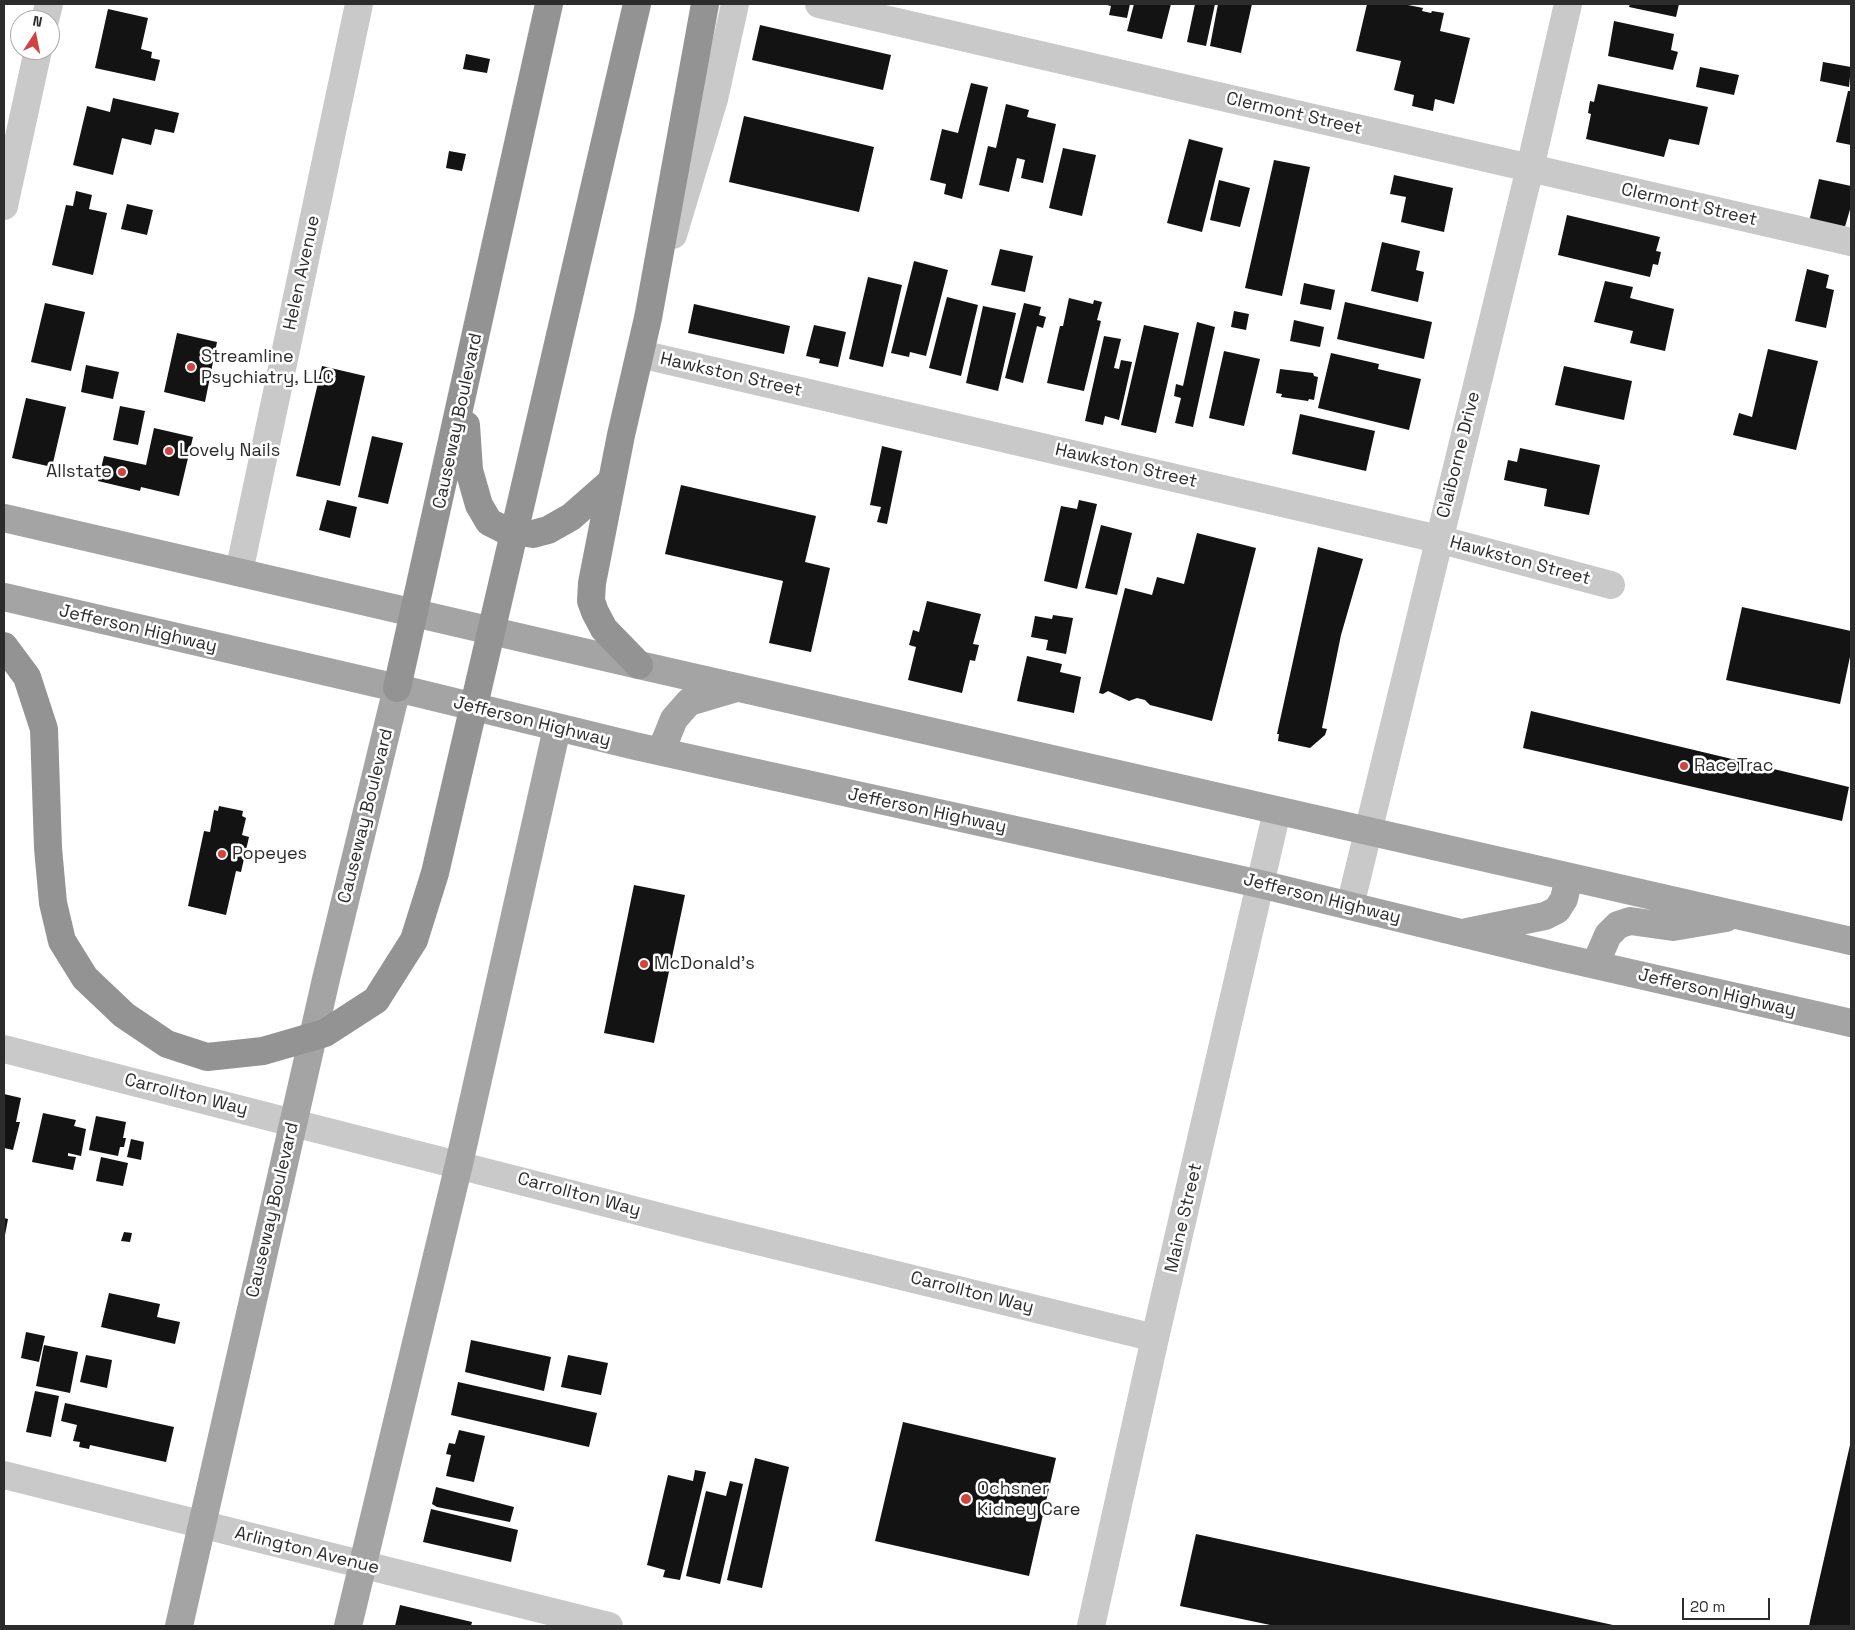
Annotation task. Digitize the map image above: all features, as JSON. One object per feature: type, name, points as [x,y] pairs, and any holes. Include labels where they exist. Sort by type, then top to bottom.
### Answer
[{"type":"highway","name":"Causeway Boulevard","points":[[397,688],[464,394],[549,4]]},
{"type":"highway","points":[[4,646],[27,677],[44,729],[48,848],[53,903],[62,941],[85,978],[124,1015],[167,1044],[207,1057],[263,1051],[325,1033],[376,1000],[414,940],[435,873],[638,4]]},
{"type":"highway","points":[[638,666],[604,629],[591,601],[594,569],[648,318],[705,4]]},
{"type":"highway","points":[[464,394],[468,470],[479,505],[490,522],[505,530],[519,533],[533,534],[548,530],[571,517],[612,481]]},
{"type":"main road","points":[[4,518],[638,666],[1851,941]]},
{"type":"main road","name":"Jefferson Highway","points":[[4,597],[397,688],[557,728],[1260,884],[1595,965],[1851,1023]]},
{"type":"main road","points":[[661,751],[674,719],[689,702],[737,687]]},
{"type":"main road","name":"Causeway Boulevard","points":[[179,1626],[293,1122],[397,688]]},
{"type":"main road","points":[[348,1626],[459,1164],[557,728]]},
{"type":"main road","points":[[1460,933],[1545,916],[1557,910],[1564,899],[1569,877]]},
{"type":"main road","points":[[1595,965],[1608,934],[1618,926],[1630,922],[1673,927],[1740,916]]},
{"type":"street","name":"Helen Avenue","points":[[239,572],[359,4]]},
{"type":"street","points":[[648,318],[714,98],[735,4]]},
{"type":"street","name":"Clermont Street","points":[[819,4],[1851,242]]},
{"type":"street","name":"Claiborne Drive","points":[[1350,906],[1438,538],[1530,168],[1568,4]]},
{"type":"street","points":[[4,206],[36,60]]},
{"type":"street","name":"Hawkston Street","points":[[640,354],[1438,538],[1611,586]]},
{"type":"street","name":"Maine Street","points":[[1091,1626],[1155,1338],[1277,811]]},
{"type":"street","name":"Carrollton Way","points":[[4,1049],[700,1227],[1155,1338]]},
{"type":"street","name":"Arlington Avenue","points":[[4,1475],[609,1626]]},
{"type":"building","points":[[1103,4],[1130,4],[1127,18],[1109,15],[1111,6]]},
{"type":"building","points":[[1134,4],[1171,4],[1162,39],[1127,31]]},
{"type":"building","points":[[1195,4],[1215,4],[1206,46],[1187,42]]},
{"type":"building","points":[[1218,4],[1252,4],[1241,53],[1210,46]]},
{"type":"building","points":[[1367,4],[1403,4],[1423,8],[1422,11],[1431,13],[1432,11],[1444,13],[1440,31],[1470,38],[1454,104],[1435,99],[1433,111],[1412,106],[1414,95],[1394,90],[1401,61],[1356,51]]},
{"type":"building","points":[[1630,4],[1679,4],[1676,17],[1629,7]]},
{"type":"building","points":[[108,9],[148,18],[141,49],[152,52],[151,58],[160,60],[155,81],[95,68]]},
{"type":"building","points":[[1614,21],[1674,34],[1671,50],[1678,52],[1673,70],[1608,56]]},
{"type":"building","points":[[760,25],[891,55],[883,90],[752,60]]},
{"type":"building","points":[[466,54],[490,59],[487,73],[463,69]]},
{"type":"building","points":[[1823,62],[1851,67],[1849,87],[1820,81]]},
{"type":"building","points":[[1700,67],[1739,75],[1734,95],[1696,87]]},
{"type":"building","points":[[971,83],[988,87],[962,199],[944,194],[946,184],[930,180],[942,129],[958,133]]},
{"type":"building","points":[[1598,84],[1708,107],[1699,145],[1669,139],[1664,157],[1586,139],[1591,114],[1588,113],[1590,101],[1594,102]]},
{"type":"building","points":[[1848,91],[1851,91],[1851,145],[1836,142]]},
{"type":"building","points":[[113,98],[179,113],[174,133],[155,129],[151,145],[122,138],[113,175],[73,165],[87,106],[110,112]]},
{"type":"building","points":[[1006,104],[1029,110],[1027,117],[1056,124],[1043,183],[1021,178],[1025,160],[1017,158],[1009,192],[979,185],[988,146],[996,148]]},
{"type":"building","points":[[744,116],[874,147],[859,212],[729,182]]},
{"type":"building","points":[[1189,139],[1223,148],[1202,232],[1167,223]]},
{"type":"building","points":[[1063,148],[1096,155],[1082,216],[1049,208]]},
{"type":"building","points":[[449,151],[466,154],[462,171],[446,168]]},
{"type":"building","points":[[1274,160],[1310,167],[1282,296],[1245,288]]},
{"type":"building","points":[[1394,175],[1453,188],[1444,232],[1401,222],[1406,197],[1390,194]]},
{"type":"building","points":[[1819,179],[1851,186],[1851,206],[1844,230],[1809,222]]},
{"type":"building","points":[[1219,180],[1250,188],[1240,227],[1210,220]]},
{"type":"building","points":[[76,191],[92,195],[89,209],[107,213],[93,275],[52,265],[66,205],[73,206]]},
{"type":"building","points":[[127,204],[153,210],[147,235],[121,229]]},
{"type":"building","points":[[1567,215],[1660,237],[1656,251],[1661,252],[1658,265],[1653,264],[1650,277],[1558,255]]},
{"type":"building","points":[[1382,242],[1420,251],[1416,270],[1424,272],[1418,302],[1371,291]]},
{"type":"building","points":[[1000,249],[1033,256],[1025,292],[991,285]]},
{"type":"building","points":[[914,261],[948,270],[926,356],[910,352],[909,357],[891,353]]},
{"type":"building","points":[[1807,269],[1829,275],[1826,288],[1834,290],[1826,328],[1795,321]]},
{"type":"building","points":[[868,277],[902,285],[883,367],[849,359]]},
{"type":"building","points":[[1605,281],[1633,287],[1630,298],[1674,309],[1665,351],[1630,343],[1633,331],[1594,322]]},
{"type":"building","points":[[1304,283],[1335,290],[1331,310],[1300,304]]},
{"type":"building","points":[[947,297],[978,305],[961,376],[929,368]]},
{"type":"building","points":[[1069,298],[1093,304],[1094,300],[1102,302],[1097,320],[1101,321],[1084,391],[1047,383],[1060,326],[1063,326]]},
{"type":"building","points":[[1345,302],[1432,322],[1424,359],[1337,339]]},
{"type":"building","points":[[45,303],[85,312],[71,371],[31,362]]},
{"type":"building","points":[[1024,303],[1041,307],[1039,315],[1046,317],[1043,328],[1037,326],[1023,383],[1005,378]]},
{"type":"building","points":[[694,304],[790,326],[784,354],[688,333]]},
{"type":"building","points":[[983,306],[1016,313],[998,391],[966,383]]},
{"type":"building","points":[[1234,311],[1249,314],[1246,330],[1231,327]]},
{"type":"building","points":[[1294,320],[1324,327],[1320,347],[1290,341]]},
{"type":"building","points":[[1197,322],[1215,327],[1193,427],[1175,423],[1181,398],[1174,396],[1176,384],[1183,386]]},
{"type":"building","points":[[814,325],[846,332],[838,367],[819,363],[820,359],[806,356]]},
{"type":"building","points":[[1144,325],[1179,333],[1156,433],[1121,425]]},
{"type":"building","name":"Streamline Psychiatry, LLC","points":[[177,333],[217,342],[205,402],[164,392]]},
{"type":"building","points":[[1104,336],[1121,339],[1114,368],[1119,369],[1121,360],[1132,362],[1119,420],[1105,416],[1103,425],[1085,421]]},
{"type":"building","points":[[1768,349],[1818,361],[1796,450],[1733,435],[1739,413],[1752,417]]},
{"type":"building","points":[[1224,351],[1260,359],[1244,426],[1209,418]]},
{"type":"building","points":[[1331,353],[1379,364],[1378,369],[1421,379],[1409,430],[1318,408]]},
{"type":"building","points":[[86,365],[119,372],[113,399],[81,392]]},
{"type":"building","points":[[322,366],[365,376],[340,486],[296,476]]},
{"type":"building","points":[[1564,366],[1632,381],[1624,420],[1555,405]]},
{"type":"building","points":[[1280,369],[1313,373],[1314,376],[1318,377],[1314,400],[1309,399],[1308,401],[1281,397],[1282,394],[1276,393]]},
{"type":"building","points":[[26,398],[66,407],[52,467],[12,458]]},
{"type":"building","points":[[120,406],[145,411],[138,445],[113,440]]},
{"type":"building","points":[[1300,414],[1375,431],[1366,471],[1292,454]]},
{"type":"building","points":[[154,428],[193,437],[179,496],[141,487],[140,491],[98,481],[104,456],[146,465]]},
{"type":"building","points":[[372,436],[403,443],[388,504],[358,497]]},
{"type":"building","points":[[882,446],[902,451],[887,524],[877,522],[881,507],[870,505]]},
{"type":"building","points":[[1520,448],[1600,465],[1589,515],[1544,506],[1547,489],[1504,480],[1508,460],[1517,462]]},
{"type":"building","points":[[681,485],[816,516],[805,562],[830,568],[811,652],[769,643],[783,581],[665,554]]},
{"type":"building","points":[[327,500],[357,507],[350,538],[319,530]]},
{"type":"building","points":[[1079,500],[1097,504],[1077,589],[1044,581],[1061,506],[1077,509]]},
{"type":"building","points":[[1101,525],[1132,533],[1117,595],[1085,588]]},
{"type":"building","points":[[1197,533],[1256,548],[1212,721],[1150,705],[1145,700],[1137,698],[1129,701],[1108,691],[1103,694],[1099,693],[1125,588],[1152,595],[1157,577],[1184,584]]},
{"type":"building","points":[[1318,547],[1363,559],[1341,635],[1322,728],[1327,729],[1325,735],[1310,748],[1278,741],[1279,734],[1277,734]]},
{"type":"building","points":[[927,601],[981,614],[973,644],[979,645],[975,661],[970,660],[962,693],[908,680],[916,647],[909,645],[913,630],[919,632]]},
{"type":"building","points":[[1742,607],[1851,631],[1851,652],[1840,704],[1726,680]]},
{"type":"building","points":[[1053,615],[1073,618],[1066,654],[1046,650],[1048,640],[1031,637],[1035,616],[1052,619]]},
{"type":"building","points":[[1027,656],[1062,664],[1060,672],[1081,677],[1074,713],[1017,701]]},
{"type":"building","points":[[1531,711],[1849,787],[1842,821],[1523,748]]},
{"type":"building","name":"Popeyes","points":[[219,806],[243,811],[242,816],[246,818],[242,835],[249,837],[241,872],[236,871],[226,915],[188,906],[204,831],[210,832],[214,810],[218,811]]},
{"type":"building","name":"McDonald's","points":[[634,885],[685,895],[654,1043],[604,1033]]},
{"type":"building","points":[[4,1094],[21,1098],[16,1122],[20,1122],[13,1150],[4,1148]]},
{"type":"building","points":[[43,1113],[76,1120],[74,1126],[86,1129],[81,1156],[68,1153],[68,1156],[76,1157],[73,1170],[32,1162]]},
{"type":"building","points":[[96,1116],[126,1122],[123,1138],[126,1138],[124,1147],[120,1147],[118,1156],[89,1150]]},
{"type":"building","points":[[131,1139],[144,1142],[141,1160],[127,1157]]},
{"type":"building","points":[[101,1157],[128,1163],[123,1186],[96,1181]]},
{"type":"building","points":[[4,1218],[8,1219],[5,1235],[4,1235]]},
{"type":"building","points":[[124,1232],[132,1233],[130,1242],[121,1241]]},
{"type":"building","points":[[109,1293],[160,1304],[157,1317],[180,1322],[175,1344],[101,1327]]},
{"type":"building","points":[[26,1332],[45,1336],[39,1362],[21,1358]]},
{"type":"building","points":[[471,1340],[551,1357],[544,1391],[465,1372]]},
{"type":"building","points":[[44,1345],[78,1352],[70,1393],[36,1386]]},
{"type":"building","points":[[86,1355],[112,1360],[107,1388],[80,1382]]},
{"type":"building","points":[[568,1355],[608,1363],[601,1395],[561,1387]]},
{"type":"building","points":[[458,1382],[597,1413],[589,1447],[451,1415]]},
{"type":"building","points":[[35,1391],[59,1396],[51,1437],[26,1432]]},
{"type":"building","points":[[65,1403],[174,1427],[166,1462],[90,1445],[89,1449],[79,1447],[80,1442],[73,1441],[77,1425],[61,1421]]},
{"type":"building","name":"Ochsner Kidney Care","points":[[903,1422],[1056,1458],[1029,1576],[875,1541]]},
{"type":"building","points":[[459,1430],[485,1436],[474,1482],[446,1476],[451,1455],[446,1454],[449,1443],[455,1444]]},
{"type":"building","points":[[1850,1445],[1851,1626],[1809,1626],[1811,1616]]},
{"type":"building","points":[[755,1458],[789,1467],[762,1588],[727,1580]]},
{"type":"building","points":[[695,1470],[706,1472],[680,1580],[663,1577],[665,1570],[647,1565],[668,1475],[693,1481]]},
{"type":"building","points":[[730,1481],[743,1484],[720,1584],[686,1576],[706,1491],[726,1496]]},
{"type":"building","points":[[436,1487],[514,1507],[510,1522],[437,1507],[432,1504]]},
{"type":"building","points":[[431,1509],[518,1530],[511,1562],[423,1542]]},
{"type":"building","points":[[1196,1534],[1613,1626],[1275,1626],[1180,1606]]},
{"type":"building","points":[[400,1605],[472,1622],[471,1626],[395,1626]]},
{"type":"place","name":"Streamline Psychiatry, LLC","points":[[191,367]]},
{"type":"place","name":"Lovely Nails","points":[[169,451]]},
{"type":"place","name":"Allstate","points":[[122,472]]},
{"type":"place","name":"RaceTrac","points":[[1684,766]]},
{"type":"place","name":"Popeyes","points":[[222,854]]},
{"type":"place","name":"McDonald's","points":[[644,964]]},
{"type":"place","name":"Ochsner Kidney Care","points":[[966,1499]]}]
